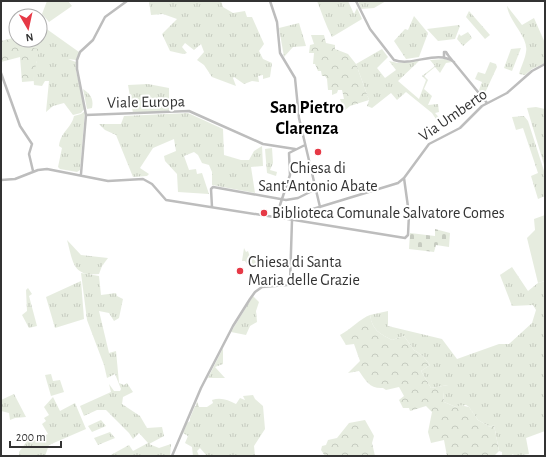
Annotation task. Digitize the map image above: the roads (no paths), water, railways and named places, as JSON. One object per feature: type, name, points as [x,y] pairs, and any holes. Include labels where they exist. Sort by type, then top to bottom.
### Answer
[{"type":"street","points":[[1,180],[18,178],[33,171],[52,169],[81,174],[86,109],[76,66],[78,57],[82,50],[93,40],[105,17],[127,1]]},
{"type":"street","points":[[270,1],[277,22],[280,53],[295,78],[299,118],[320,207]]},
{"type":"street","points":[[356,1],[370,29],[392,59],[402,61],[445,57],[454,62]]},
{"type":"street","points":[[434,58],[444,52]]},
{"type":"street","points":[[444,52],[487,103]]},
{"type":"street","points":[[444,52],[443,55],[445,57]]},
{"type":"street","name":"Via Umberto","points":[[81,174],[108,180],[137,178],[146,180],[152,184],[165,199],[291,220],[320,207],[395,184],[404,178],[426,147],[438,138],[460,128],[476,111],[487,103],[507,93],[532,71],[545,64]]},
{"type":"street","points":[[1,73],[18,124],[32,144],[29,154],[33,171]]},
{"type":"street","name":"Viale Europa","points":[[86,116],[189,112],[263,144],[295,149]]},
{"type":"street","points":[[289,153],[305,145]]},
{"type":"street","points":[[279,217],[279,208],[290,175],[289,148]]},
{"type":"street","points":[[172,456],[189,416],[224,343],[253,294],[262,287],[287,285],[290,283],[291,220],[407,237],[409,221],[404,178]]},
{"type":"street","points":[[212,207],[211,189],[214,187],[282,200],[298,198],[316,189]]},
{"type":"place","name":"Chiesa di Sant'Antonio Abate","points":[[318,152]]},
{"type":"place","name":"Biblioteca Comunale Salvatore Comes","points":[[264,213]]},
{"type":"place","name":"Chiesa di Santa Maria delle Grazie","points":[[240,271]]},
{"type":"district","name":"San Pietro Clarenza","points":[[307,118]]}]
